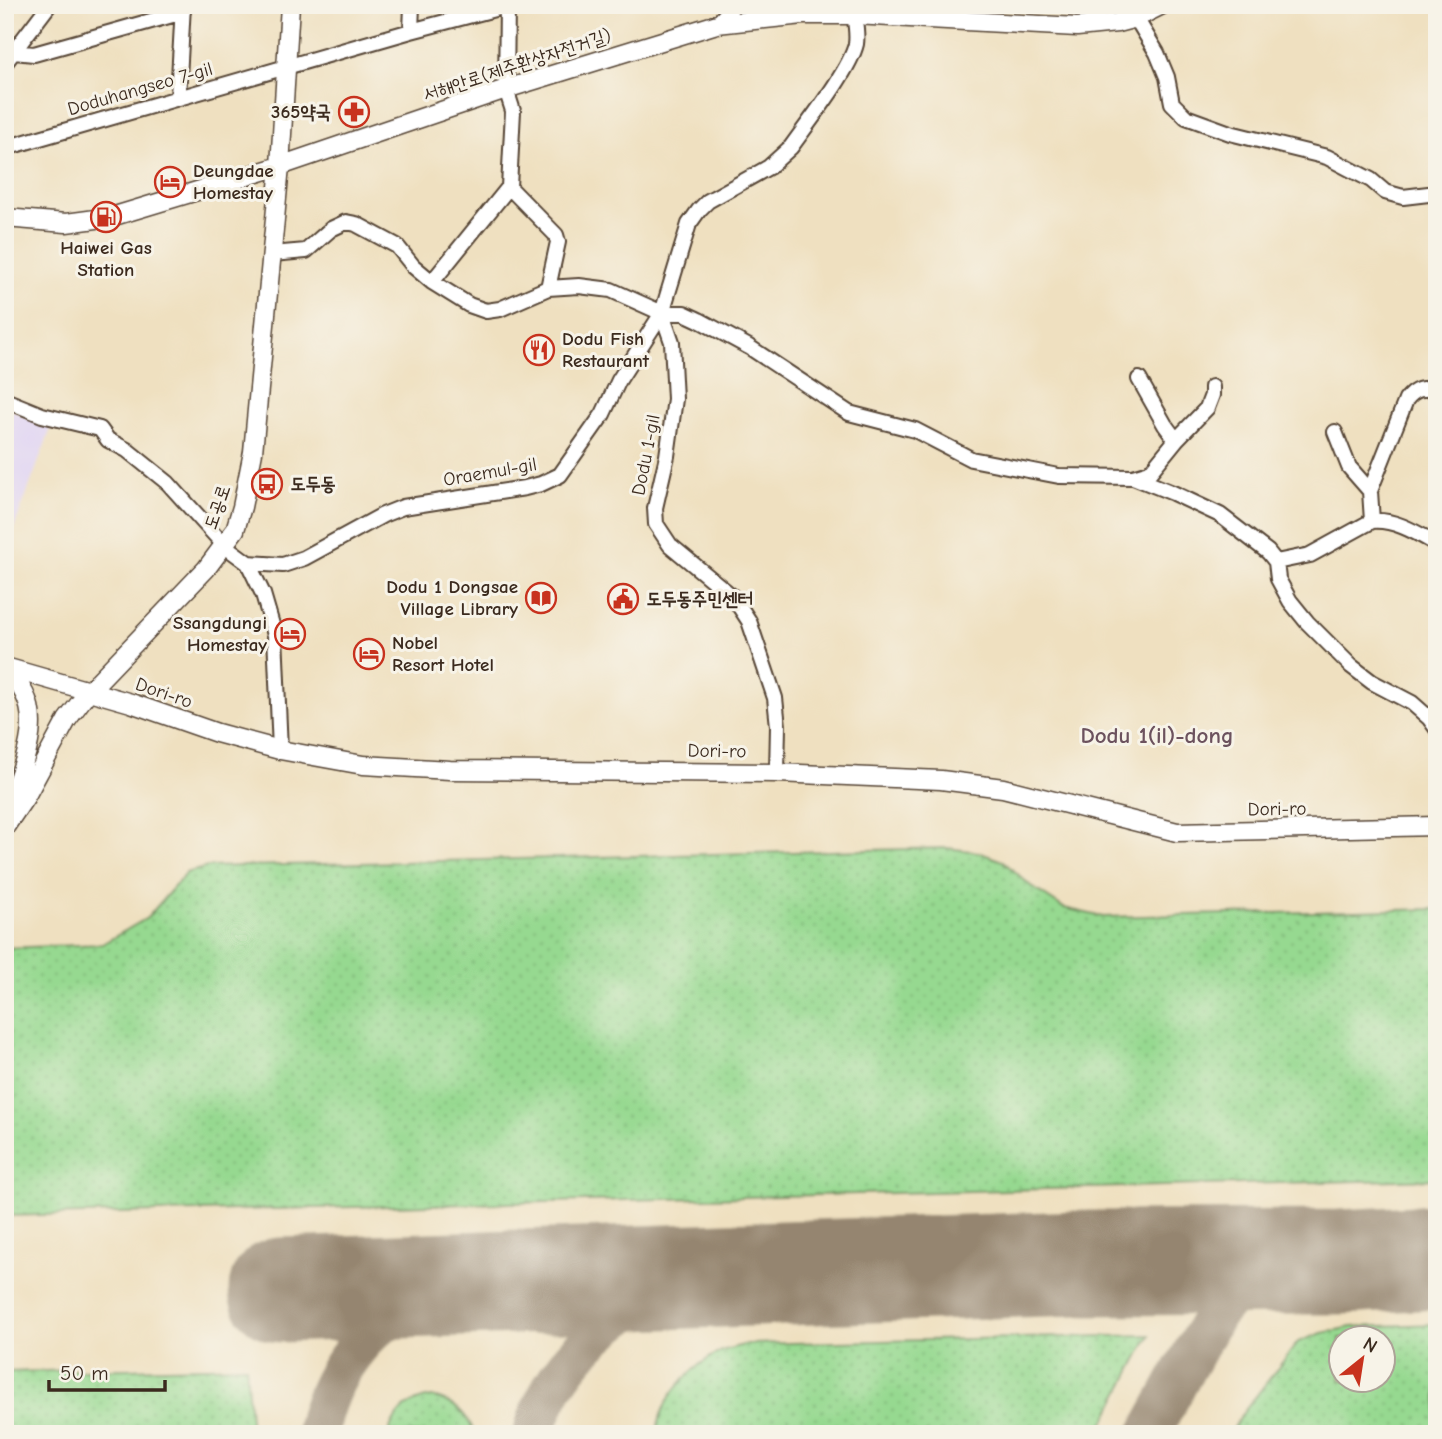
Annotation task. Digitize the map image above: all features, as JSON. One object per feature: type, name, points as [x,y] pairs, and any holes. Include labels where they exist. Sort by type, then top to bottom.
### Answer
[{"type":"street","points":[[10,57],[49,5]]},
{"type":"street","name":"도공로","points":[[5,827],[26,796],[67,720],[88,692],[206,569],[235,530],[253,452],[280,166],[290,5]]},
{"type":"street","points":[[411,31],[412,5]]},
{"type":"street","points":[[718,24],[734,5]]},
{"type":"street","name":"서해안로(제주환상자전거길)","points":[[5,218],[43,223],[89,222],[111,217],[280,166],[506,89],[718,24],[853,10],[1054,28],[1117,23],[1136,18],[1162,5]]},
{"type":"street","points":[[432,282],[509,187],[513,111],[506,89],[507,6]]},
{"type":"street","name":"Doduhangseo 7-gil","points":[[5,148],[507,6]]},
{"type":"street","points":[[10,57],[34,54],[183,9],[178,97]]},
{"type":"street","points":[[663,313],[689,224],[708,201],[754,178],[791,147],[853,54],[857,29],[853,10]]},
{"type":"street","points":[[1136,18],[1157,53],[1167,78],[1172,103],[1186,117],[1230,133],[1327,157],[1371,180],[1385,192],[1403,197],[1437,193]]},
{"type":"street","points":[[509,187],[556,235],[558,242],[548,288]]},
{"type":"street","points":[[272,254],[306,251],[338,224],[356,224],[397,246],[413,266],[432,282],[469,305],[486,311],[500,309],[548,288],[600,287],[663,313],[684,313],[699,320],[750,347],[849,413],[915,430],[971,458],[1059,476],[1133,477],[1150,472],[1206,408],[1212,395],[1212,387]]},
{"type":"street","name":"Oraemul-gil","points":[[248,563],[283,565],[304,558],[383,515],[402,508],[525,488],[560,475],[594,429],[619,380],[663,313]]},
{"type":"street","name":"Dodu 1-gil","points":[[663,313],[672,342],[675,399],[667,456],[655,508],[656,524],[670,545],[734,598],[749,621],[775,698],[778,726],[777,773]]},
{"type":"street","points":[[1139,379],[1176,440]]},
{"type":"street","points":[[1372,522],[1370,491],[1406,400],[1413,391],[1423,388],[1437,389]]},
{"type":"street","points":[[5,400],[58,420],[100,429],[108,440],[127,450],[168,483],[225,546],[248,563],[263,594],[275,635],[280,750]]},
{"type":"street","points":[[1335,432],[1349,467],[1370,491]]},
{"type":"street","points":[[1133,477],[1220,515],[1268,552],[1276,562],[1278,579],[1307,622],[1350,666],[1372,682],[1412,703],[1437,729]]},
{"type":"street","points":[[1276,562],[1310,555],[1372,522],[1382,520],[1410,529],[1437,544]]},
{"type":"street","points":[[5,669],[23,689],[32,721],[29,744],[5,815]]},
{"type":"street","name":"Dori-ro","points":[[5,669],[131,703],[216,733],[280,750],[363,765],[450,770],[777,773],[941,780],[1003,789],[1177,832],[1437,826]]},
{"type":"shaded area","points":[[5,407],[51,428],[5,552]]},
{"type":"green space","points":[[947,848],[978,852],[1003,861],[1032,887],[1064,908],[1103,917],[1437,909],[1437,1179],[5,1216],[5,948],[102,944],[147,918],[186,873],[208,867]]},
{"type":"green space","points":[[1437,1324],[1437,1434],[1231,1434],[1239,1418],[1298,1342],[1326,1332],[1326,1394],[1396,1394],[1396,1325]]},
{"type":"green space","points":[[1150,1335],[1098,1434],[657,1434],[664,1408],[689,1374],[722,1351],[748,1344]]},
{"type":"green space","points":[[246,1366],[251,1434],[5,1434],[5,1372]]},
{"type":"green space","points":[[432,1397],[458,1409],[475,1434],[388,1434],[404,1408],[416,1401]]},
{"type":"taxiway","points":[[1149,1434],[1214,1315],[1236,1290],[1263,1275],[1281,1270],[1340,1262]]},
{"type":"taxiway","points":[[534,1434],[553,1387],[586,1344],[606,1326],[651,1297],[674,1288],[748,1274]]},
{"type":"taxiway","points":[[317,1434],[329,1393],[339,1373],[365,1338],[381,1323],[417,1300],[463,1285]]},
{"type":"runway","points":[[281,1290],[1080,1263],[1340,1262],[1437,1257]]},
{"type":"place","name":"365약국","points":[[354,112]]},
{"type":"place","name":"Deungdae Homestay","points":[[170,182]]},
{"type":"place","name":"Haiwei Gas Station","points":[[106,217]]},
{"type":"place","name":"Dodu Fish Restaurant","points":[[539,350]]},
{"type":"place","name":"도두동","points":[[267,484]]},
{"type":"place","name":"Dodu 1 Dongsae Village Library","points":[[541,598]]},
{"type":"place","name":"도두동주민센터","points":[[623,599]]},
{"type":"place","name":"Ssangdungi Homestay","points":[[290,634]]},
{"type":"place","name":"Nobel Resort Hotel","points":[[369,654]]},
{"type":"district","name":"Dodu 1(il)-dong","points":[[1157,735]]}]
